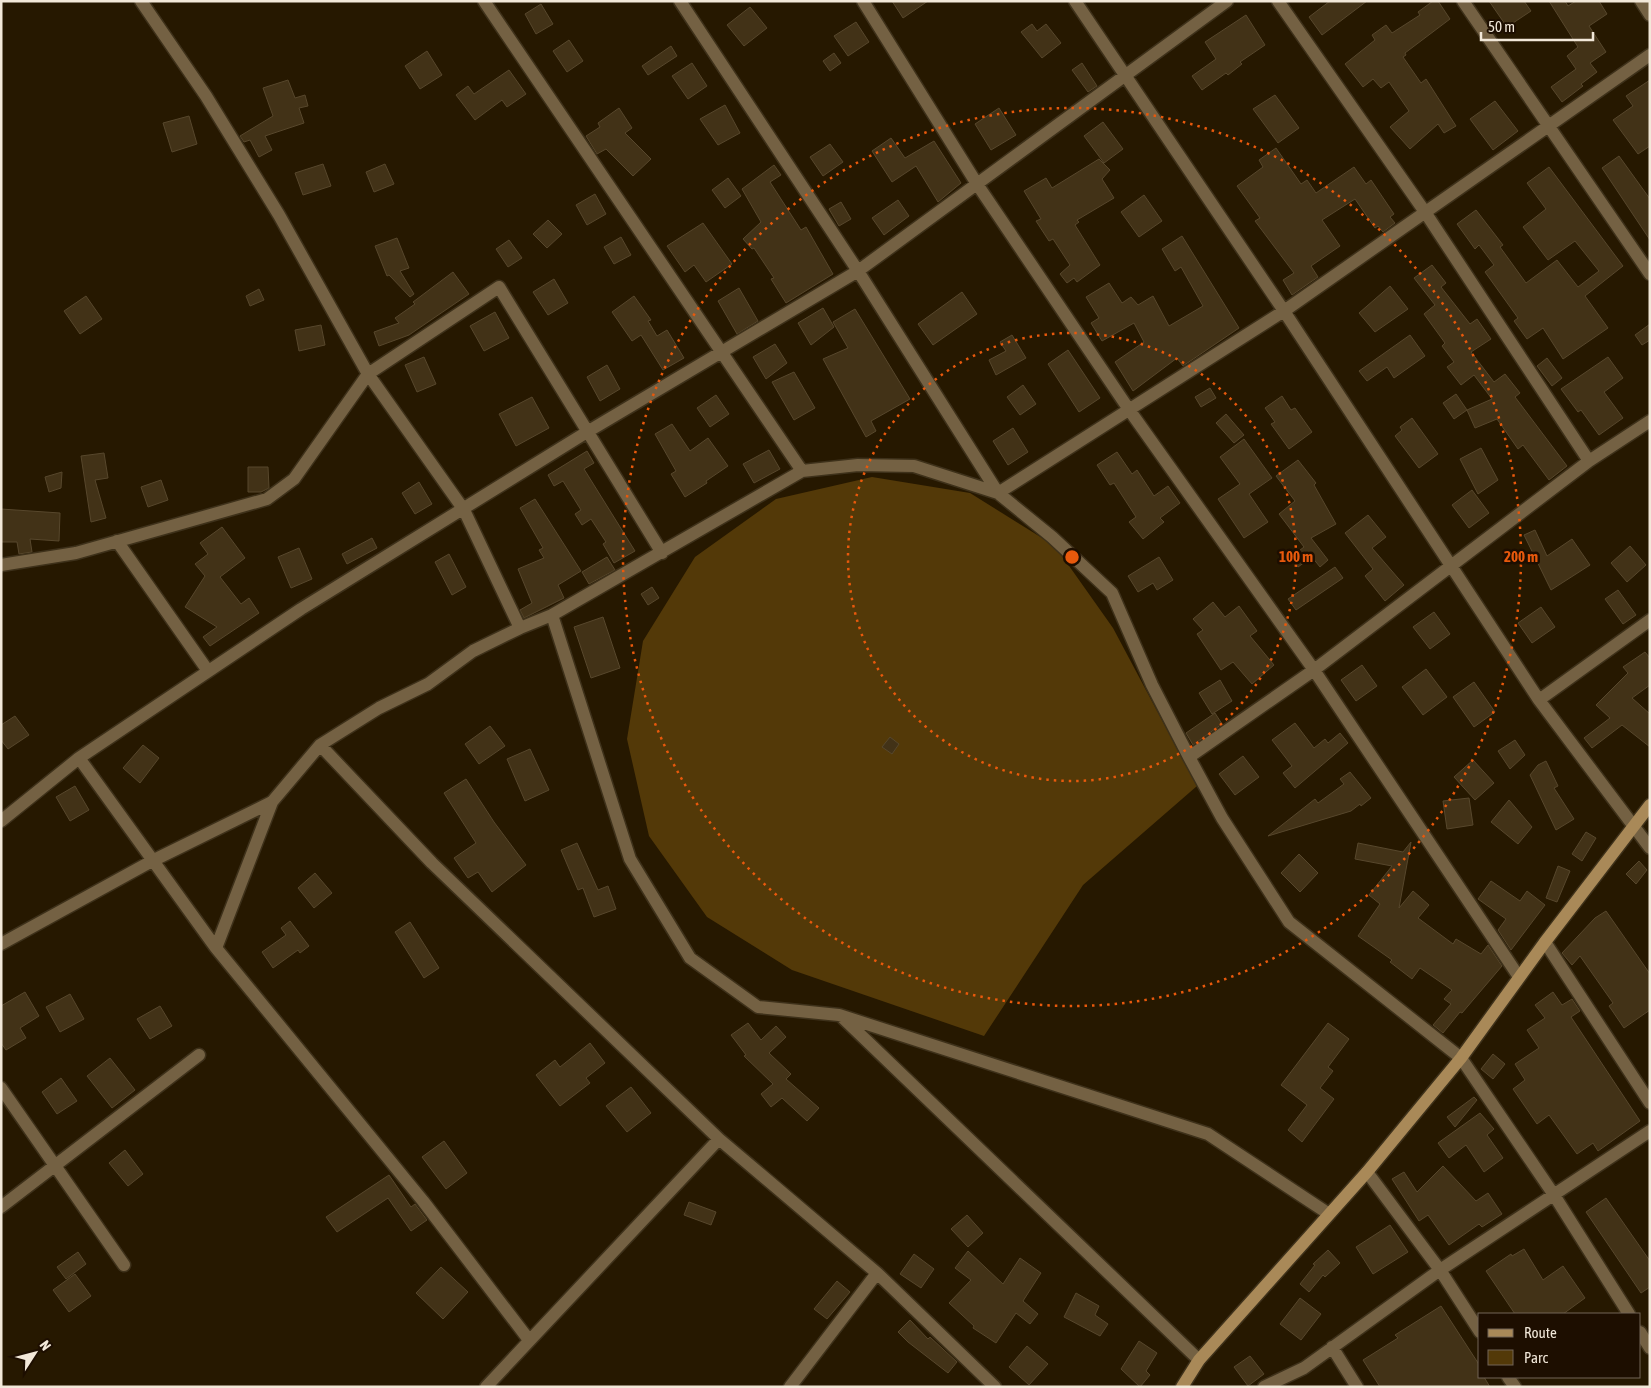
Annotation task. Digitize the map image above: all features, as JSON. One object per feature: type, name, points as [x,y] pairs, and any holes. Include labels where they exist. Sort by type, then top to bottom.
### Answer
[{"type":"street","points":[[141,1],[206,96],[279,215],[368,374],[464,510],[520,628]]},
{"type":"street","points":[[484,1],[802,471]]},
{"type":"street","points":[[680,1],[858,271],[998,493],[1052,537],[1112,592],[1152,685],[1189,757],[1222,818],[1289,922],[1461,1058],[1554,1195],[1628,1313]]},
{"type":"street","points":[[863,1],[977,184],[1130,411],[1314,670],[1519,977]]},
{"type":"street","points":[[1075,1],[1284,312],[1538,700],[1650,848]]},
{"type":"street","points":[[1,822],[79,758],[301,609],[464,510],[587,432],[723,353],[858,271],[1227,1]]},
{"type":"street","points":[[1278,1],[1424,212],[1589,461]]},
{"type":"street","points":[[1464,1],[1650,274]]},
{"type":"street","points":[[1641,1],[1650,14]]},
{"type":"street","points":[[216,948],[272,802],[320,745],[379,708],[428,684],[473,651],[552,615],[802,471],[858,465],[914,466],[998,493],[1284,312],[1650,55]]},
{"type":"street","points":[[1,565],[76,553],[267,499],[294,479],[368,374],[498,287],[662,553]]},
{"type":"street","points":[[1189,757],[1314,670],[1589,461],[1650,421]]},
{"type":"street","points":[[116,541],[208,671]]},
{"type":"street","points":[[552,615],[630,859],[690,958],[758,1007],[840,1014],[1208,1134],[1329,1214]]},
{"type":"street","points":[[1538,700],[1650,620]]},
{"type":"street","points":[[320,745],[432,864],[719,1139],[877,1273],[996,1387]]},
{"type":"street","points":[[79,758],[216,948],[423,1202],[530,1340]]},
{"type":"street","points":[[1,944],[152,861],[272,802]]},
{"type":"street","points":[[1182,1387],[1199,1360],[1367,1172],[1461,1058],[1545,942],[1650,805]]},
{"type":"street","points":[[1545,942],[1650,1102]]},
{"type":"street","points":[[840,1014],[1199,1360]]},
{"type":"street","points":[[1,1207],[199,1055]]},
{"type":"street","points":[[1,1088],[124,1265]]},
{"type":"street","points":[[1264,1387],[1304,1368],[1440,1270],[1650,1131]]},
{"type":"street","points":[[486,1387],[719,1139]]},
{"type":"street","points":[[1367,1172],[1440,1270],[1478,1329]]},
{"type":"street","points":[[790,1387],[877,1273]]},
{"type":"street","points":[[1641,1334],[1650,1348]]},
{"type":"street","points":[[1332,1347],[1357,1387]]},
{"type":"green space","points":[[872,477],[970,493],[1055,546],[1113,628],[1197,786],[1083,885],[984,1036],[792,970],[707,917],[649,836],[627,739],[643,641],[695,557],[776,499]]},
{"type":"building","points":[[892,1],[928,1],[903,18]]},
{"type":"building","points":[[1330,1],[1367,1],[1322,35],[1309,17]]},
{"type":"building","points":[[1433,1],[1438,1],[1450,19],[1405,53],[1406,55],[1403,57],[1421,83],[1426,79],[1456,126],[1444,133],[1438,124],[1410,149],[1390,127],[1409,111],[1389,82],[1381,88],[1373,79],[1363,87],[1345,64],[1375,40],[1372,35],[1386,25],[1392,33],[1420,15],[1418,12]]},
{"type":"building","points":[[1489,1],[1524,1],[1531,11],[1507,27]]},
{"type":"building","points":[[1549,1],[1565,1],[1568,6],[1576,1],[1599,1],[1607,14],[1589,26],[1606,52],[1590,63],[1597,72],[1581,84],[1583,86],[1562,102],[1551,87],[1576,69],[1567,56],[1578,47]]},
{"type":"building","points":[[541,4],[553,24],[536,34],[525,14]]},
{"type":"building","points":[[750,7],[767,28],[744,46],[727,25]]},
{"type":"building","points":[[1246,15],[1265,45],[1240,62],[1242,64],[1228,75],[1226,73],[1202,90],[1192,76],[1216,59],[1205,42]]},
{"type":"building","points":[[856,22],[869,42],[848,56],[834,36]]},
{"type":"building","points":[[1032,24],[1037,31],[1046,24],[1061,43],[1042,58],[1021,32]]},
{"type":"building","points":[[569,40],[583,61],[567,72],[553,51]]},
{"type":"building","points":[[671,46],[677,56],[648,75],[642,66]]},
{"type":"building","points":[[427,51],[442,75],[420,89],[405,66]]},
{"type":"building","points":[[834,53],[841,63],[830,71],[823,61]]},
{"type":"building","points":[[692,63],[707,86],[688,99],[672,76]]},
{"type":"building","points":[[1082,63],[1097,86],[1088,92],[1072,70]]},
{"type":"building","points":[[509,70],[526,94],[507,107],[502,100],[475,120],[456,95],[468,86],[474,94]]},
{"type":"building","points":[[288,80],[295,98],[305,95],[308,106],[299,108],[304,123],[265,136],[272,150],[259,157],[250,140],[244,142],[240,136],[273,116],[263,88]]},
{"type":"building","points":[[1650,80],[1650,146],[1638,154],[1613,120],[1633,106],[1626,96]]},
{"type":"building","points":[[1275,95],[1299,128],[1278,143],[1253,109]]},
{"type":"building","points":[[1495,101],[1518,131],[1493,150],[1470,119]]},
{"type":"building","points":[[725,105],[740,133],[718,145],[700,119]]},
{"type":"building","points":[[619,108],[632,128],[625,133],[651,159],[633,176],[606,149],[597,154],[586,136],[600,127],[598,123]]},
{"type":"building","points":[[999,108],[1016,135],[991,150],[975,124]]},
{"type":"building","points":[[189,116],[197,144],[172,152],[163,123]]},
{"type":"building","points":[[1103,122],[1123,149],[1104,163],[1084,136]]},
{"type":"building","points":[[891,138],[905,158],[934,141],[961,183],[938,202],[916,166],[892,182],[872,151]]},
{"type":"building","points":[[830,144],[843,162],[823,176],[810,157]]},
{"type":"building","points":[[1276,148],[1301,184],[1307,180],[1316,193],[1354,167],[1366,184],[1371,180],[1394,214],[1390,217],[1395,223],[1383,232],[1378,226],[1375,228],[1355,199],[1322,220],[1340,246],[1311,266],[1318,277],[1292,295],[1283,280],[1294,273],[1255,221],[1260,218],[1237,186],[1263,167],[1259,160]]},
{"type":"building","points":[[1619,156],[1650,199],[1650,240],[1602,168]]},
{"type":"building","points":[[1099,159],[1110,170],[1102,179],[1114,198],[1077,220],[1079,222],[1075,225],[1100,265],[1077,282],[1074,278],[1067,283],[1060,274],[1070,265],[1053,239],[1049,241],[1036,221],[1041,219],[1024,191],[1046,178],[1052,188]]},
{"type":"building","points":[[323,164],[331,186],[303,195],[295,173]]},
{"type":"building","points":[[385,164],[394,184],[374,192],[366,172]]},
{"type":"building","points":[[774,165],[781,175],[770,182],[801,230],[806,227],[833,274],[786,303],[771,279],[774,278],[754,248],[752,249],[743,239],[761,222],[742,189]]},
{"type":"building","points":[[1549,167],[1623,266],[1585,296],[1608,328],[1563,359],[1543,328],[1527,339],[1514,321],[1518,318],[1485,272],[1494,265],[1479,245],[1475,249],[1457,224],[1476,210],[1503,245],[1500,247],[1526,283],[1557,260],[1578,287],[1599,271],[1575,241],[1548,260],[1523,227],[1546,209],[1527,183]]},
{"type":"building","points":[[728,178],[741,196],[725,208],[712,190]]},
{"type":"building","points":[[595,194],[606,214],[587,225],[576,205]]},
{"type":"building","points":[[1144,195],[1162,221],[1139,237],[1121,212]]},
{"type":"building","points":[[898,200],[909,216],[884,235],[872,218]]},
{"type":"building","points":[[841,202],[851,219],[839,226],[829,209]]},
{"type":"building","points":[[548,220],[562,234],[547,248],[533,234]]},
{"type":"building","points":[[703,223],[732,264],[706,282],[694,265],[685,272],[667,246]]},
{"type":"building","points":[[1182,236],[1239,328],[1183,366],[1177,358],[1133,391],[1115,362],[1144,342],[1134,323],[1102,341],[1091,323],[1099,318],[1086,297],[1109,283],[1122,303],[1131,297],[1138,305],[1153,296],[1169,326],[1203,306],[1181,267],[1175,271],[1162,249]]},
{"type":"building","points":[[621,237],[631,255],[614,264],[604,247]]},
{"type":"building","points":[[397,238],[409,268],[400,271],[414,294],[410,297],[389,275],[387,276],[375,246]]},
{"type":"building","points":[[509,240],[522,258],[508,267],[496,249]]},
{"type":"building","points":[[1432,265],[1446,283],[1441,287],[1470,324],[1477,319],[1491,339],[1471,352],[1494,382],[1505,374],[1520,393],[1515,397],[1567,466],[1549,480],[1523,445],[1518,449],[1497,419],[1475,428],[1467,410],[1492,399],[1474,375],[1461,385],[1447,367],[1454,362],[1442,346],[1445,343],[1424,314],[1435,305],[1414,278]]},
{"type":"building","points":[[453,272],[469,294],[409,335],[379,346],[374,332],[399,323],[395,318]]},
{"type":"building","points":[[554,279],[568,303],[548,315],[533,292]]},
{"type":"building","points":[[1390,286],[1408,309],[1375,332],[1359,313]]},
{"type":"building","points":[[739,288],[758,321],[737,334],[718,301]]},
{"type":"building","points":[[259,289],[264,300],[250,306],[246,296]]},
{"type":"building","points":[[962,292],[977,314],[933,345],[918,324]]},
{"type":"building","points":[[86,296],[102,319],[80,334],[64,311]]},
{"type":"building","points":[[634,296],[651,320],[648,321],[657,336],[667,330],[684,358],[663,370],[641,335],[632,341],[612,312]]},
{"type":"building","points":[[823,308],[834,327],[811,345],[798,323]]},
{"type":"building","points":[[855,309],[910,399],[871,421],[876,431],[866,437],[823,359],[848,348],[833,322]]},
{"type":"building","points":[[495,312],[509,338],[484,351],[470,326]]},
{"type":"building","points":[[1650,324],[1650,340],[1642,345],[1635,335]]},
{"type":"building","points":[[321,325],[325,345],[299,351],[295,330]]},
{"type":"building","points":[[1012,335],[1026,358],[996,375],[989,360],[1006,351],[1000,342]]},
{"type":"building","points":[[1410,335],[1425,356],[1394,378],[1387,367],[1367,381],[1359,371]]},
{"type":"building","points":[[775,344],[787,363],[766,379],[753,357]]},
{"type":"building","points":[[1068,350],[1100,398],[1079,412],[1048,364]]},
{"type":"building","points":[[424,357],[436,384],[417,392],[405,365]]},
{"type":"building","points":[[1608,357],[1623,378],[1604,392],[1623,418],[1599,435],[1581,410],[1578,412],[1561,389]]},
{"type":"building","points":[[1547,358],[1562,378],[1552,386],[1537,366]]},
{"type":"building","points":[[607,365],[620,389],[600,401],[587,377]]},
{"type":"building","points":[[794,372],[815,408],[794,420],[772,382]]},
{"type":"building","points":[[1023,385],[1036,404],[1020,415],[1007,397]]},
{"type":"building","points":[[1210,388],[1216,398],[1201,407],[1195,397]]},
{"type":"building","points":[[1456,394],[1467,410],[1454,419],[1443,403]]},
{"type":"building","points":[[716,395],[729,414],[710,427],[697,408]]},
{"type":"building","points":[[1282,396],[1291,410],[1295,408],[1312,432],[1289,449],[1271,424],[1275,422],[1265,408]]},
{"type":"building","points":[[532,397],[549,428],[516,446],[499,414]]},
{"type":"building","points":[[1226,414],[1244,435],[1234,443],[1216,423]]},
{"type":"building","points":[[1412,418],[1438,454],[1419,468],[1395,436],[1402,430],[1400,427]]},
{"type":"building","points":[[672,424],[690,451],[708,438],[728,466],[706,481],[707,483],[685,497],[671,474],[676,471],[655,434]]},
{"type":"building","points":[[1013,428],[1028,452],[1008,465],[993,441]]},
{"type":"building","points":[[1244,439],[1272,478],[1249,494],[1268,522],[1244,538],[1218,499],[1240,484],[1220,457]]},
{"type":"building","points":[[1481,448],[1498,480],[1478,494],[1460,459]]},
{"type":"building","points":[[769,450],[780,469],[754,483],[743,464]]},
{"type":"building","points":[[587,451],[594,463],[584,469],[635,551],[614,563],[603,544],[606,542],[591,519],[582,525],[575,514],[581,510],[563,481],[554,486],[548,475]]},
{"type":"building","points":[[1117,452],[1132,474],[1137,470],[1154,496],[1168,486],[1180,503],[1160,518],[1164,522],[1143,539],[1129,522],[1136,517],[1114,483],[1110,485],[1097,465]]},
{"type":"building","points":[[104,453],[108,478],[95,480],[106,518],[91,522],[81,456]]},
{"type":"building","points":[[1298,460],[1316,483],[1314,485],[1336,524],[1311,538],[1328,560],[1320,567],[1312,557],[1298,567],[1291,557],[1304,547],[1279,514],[1295,501],[1276,476]]},
{"type":"building","points":[[248,467],[268,467],[269,488],[261,492],[248,492]]},
{"type":"building","points":[[62,472],[61,488],[49,492],[45,477]]},
{"type":"building","points":[[161,480],[168,500],[148,507],[141,487]]},
{"type":"building","points":[[419,482],[432,504],[415,514],[402,493]]},
{"type":"building","points":[[1472,490],[1489,513],[1469,528],[1452,505]]},
{"type":"building","points":[[535,499],[581,571],[558,585],[564,598],[524,618],[520,610],[532,603],[518,569],[544,558],[539,550],[543,548],[520,508]]},
{"type":"building","points":[[1,509],[60,513],[59,541],[30,539],[32,552],[19,554],[17,542],[1,542]]},
{"type":"building","points":[[1368,515],[1386,537],[1372,548],[1404,585],[1385,601],[1365,576],[1373,569],[1345,533]]},
{"type":"building","points":[[222,527],[245,558],[220,577],[241,604],[249,598],[259,613],[210,646],[203,637],[217,627],[185,607],[205,576],[195,564],[208,554],[200,543]]},
{"type":"building","points":[[1535,530],[1547,556],[1572,539],[1590,565],[1551,590],[1524,535]]},
{"type":"building","points":[[372,538],[377,548],[347,564],[342,554]]},
{"type":"building","points":[[1630,546],[1646,565],[1627,582],[1611,563]]},
{"type":"building","points":[[299,548],[312,579],[291,588],[278,557]]},
{"type":"building","points":[[449,554],[466,587],[452,595],[435,562]]},
{"type":"building","points":[[607,557],[615,570],[589,584],[582,572]]},
{"type":"building","points":[[1159,557],[1173,580],[1157,590],[1153,583],[1138,592],[1128,576]]},
{"type":"building","points":[[1335,567],[1343,578],[1296,610],[1288,599]]},
{"type":"building","points":[[652,587],[659,598],[648,605],[641,594]]},
{"type":"building","points":[[1618,590],[1636,615],[1623,624],[1605,599]]},
{"type":"building","points":[[1213,602],[1225,617],[1239,606],[1257,631],[1250,636],[1274,665],[1252,684],[1233,662],[1221,670],[1197,634],[1203,630],[1193,619]]},
{"type":"building","points":[[1541,607],[1555,627],[1532,643],[1518,623]]},
{"type":"building","points":[[1434,612],[1450,634],[1430,649],[1413,627]]},
{"type":"building","points":[[603,617],[620,668],[591,678],[574,627]]},
{"type":"building","points":[[1645,652],[1650,658],[1650,685],[1632,698],[1650,714],[1650,747],[1622,725],[1592,748],[1584,738],[1610,718],[1596,705],[1628,673],[1623,667]]},
{"type":"building","points":[[1362,665],[1377,686],[1356,701],[1341,680]]},
{"type":"building","points":[[1426,669],[1447,697],[1423,715],[1402,687]]},
{"type":"building","points":[[1220,680],[1232,701],[1212,714],[1199,693]]},
{"type":"building","points":[[1474,682],[1495,712],[1474,727],[1453,697]]},
{"type":"building","points":[[1215,713],[1222,724],[1193,745],[1186,733]]},
{"type":"building","points":[[15,716],[29,735],[8,749],[1,740],[1,725]]},
{"type":"building","points":[[1295,723],[1314,748],[1325,739],[1328,743],[1340,733],[1348,743],[1295,788],[1283,773],[1292,766],[1272,740]]},
{"type":"building","points":[[490,726],[505,746],[479,764],[465,744]]},
{"type":"building","points":[[890,737],[899,744],[892,754],[882,747]]},
{"type":"building","points":[[1515,740],[1525,755],[1510,769],[1498,751]]},
{"type":"building","points":[[143,745],[159,758],[140,783],[123,768]]},
{"type":"building","points":[[530,749],[549,790],[525,801],[507,759]]},
{"type":"building","points":[[1243,756],[1259,777],[1235,795],[1219,774]]},
{"type":"building","points":[[1473,760],[1494,783],[1475,800],[1454,777]]},
{"type":"building","points":[[1546,761],[1558,786],[1554,788],[1574,819],[1556,830],[1530,775],[1538,765]]},
{"type":"building","points":[[1350,772],[1371,798],[1361,806],[1360,804],[1351,811],[1268,836],[1315,799],[1318,803],[1344,784],[1340,779]]},
{"type":"building","points":[[466,779],[494,822],[526,865],[492,892],[478,872],[468,878],[454,858],[476,843],[444,793]]},
{"type":"building","points":[[75,786],[89,810],[70,821],[56,797]]},
{"type":"building","points":[[1469,798],[1473,825],[1447,829],[1443,801]]},
{"type":"building","points":[[1509,800],[1532,827],[1518,844],[1491,822]]},
{"type":"building","points":[[1586,832],[1596,838],[1582,861],[1572,854]]},
{"type":"building","points":[[1411,842],[1399,908],[1413,891],[1429,905],[1418,918],[1453,944],[1456,939],[1481,954],[1488,945],[1502,966],[1443,1033],[1433,1025],[1451,1004],[1444,999],[1452,990],[1420,968],[1412,979],[1390,962],[1392,960],[1358,936],[1380,904],[1369,895],[1392,866],[1355,859],[1358,843],[1403,852]]},
{"type":"building","points":[[577,843],[598,890],[608,886],[616,909],[594,917],[583,888],[578,890],[561,850]]},
{"type":"building","points":[[1299,854],[1318,873],[1300,892],[1281,873]]},
{"type":"building","points":[[1639,861],[1647,870],[1636,884],[1626,874]]},
{"type":"building","points":[[1558,866],[1570,871],[1557,902],[1546,898]]},
{"type":"building","points":[[315,873],[332,893],[314,908],[298,888]]},
{"type":"building","points":[[1491,881],[1520,901],[1527,891],[1545,905],[1511,950],[1498,930],[1506,919],[1478,899]]},
{"type":"building","points":[[1606,911],[1650,974],[1650,1010],[1624,1028],[1609,1006],[1613,1003],[1580,956],[1572,965],[1562,953],[1595,918]]},
{"type":"building","points":[[290,921],[309,946],[300,953],[298,950],[273,968],[262,952],[286,935],[281,928]]},
{"type":"building","points":[[410,922],[439,968],[424,978],[395,932]]},
{"type":"building","points":[[25,992],[39,1016],[20,1028],[26,1038],[6,1050],[1,1043],[1,1006]]},
{"type":"building","points":[[1553,992],[1562,1005],[1572,999],[1580,1011],[1571,1017],[1640,1121],[1598,1151],[1593,1143],[1577,1154],[1549,1115],[1537,1124],[1513,1089],[1525,1080],[1515,1064],[1539,1048],[1527,1030],[1545,1018],[1535,1005]]},
{"type":"building","points":[[70,994],[84,1019],[60,1032],[46,1007]]},
{"type":"building","points":[[160,1006],[172,1026],[150,1039],[137,1019]]},
{"type":"building","points":[[748,1023],[761,1040],[776,1026],[786,1037],[769,1053],[791,1074],[786,1079],[819,1108],[807,1121],[782,1098],[771,1107],[761,1094],[773,1084],[744,1056],[746,1055],[731,1035]]},
{"type":"building","points":[[1328,1023],[1349,1039],[1328,1067],[1333,1071],[1320,1088],[1334,1099],[1302,1142],[1288,1130],[1307,1105],[1281,1085]]},
{"type":"building","points":[[590,1043],[605,1063],[586,1078],[590,1083],[560,1106],[536,1075],[555,1060],[560,1067]]},
{"type":"building","points":[[1493,1054],[1505,1064],[1493,1079],[1481,1069]]},
{"type":"building","points":[[110,1058],[135,1090],[112,1108],[87,1076]]},
{"type":"building","points":[[61,1078],[77,1101],[57,1114],[42,1092]]},
{"type":"building","points":[[631,1087],[651,1113],[627,1132],[606,1106]]},
{"type":"building","points":[[1474,1097],[1477,1100],[1455,1127],[1447,1117]]},
{"type":"building","points":[[1480,1113],[1494,1129],[1487,1135],[1503,1158],[1484,1172],[1466,1145],[1449,1158],[1438,1143]]},
{"type":"building","points":[[444,1141],[467,1173],[446,1189],[422,1157]]},
{"type":"building","points":[[125,1150],[143,1174],[128,1186],[109,1163]]},
{"type":"building","points":[[1443,1166],[1476,1201],[1488,1193],[1502,1214],[1482,1227],[1479,1224],[1449,1245],[1428,1215],[1419,1221],[1392,1179],[1404,1172],[1417,1192]]},
{"type":"building","points":[[389,1175],[411,1207],[415,1204],[427,1220],[411,1231],[388,1198],[337,1232],[326,1217]]},
{"type":"building","points":[[1606,1198],[1650,1261],[1650,1287],[1641,1293],[1586,1212]]},
{"type":"building","points":[[689,1202],[716,1212],[711,1225],[684,1215]]},
{"type":"building","points":[[967,1215],[983,1233],[968,1247],[951,1229]]},
{"type":"building","points":[[1390,1225],[1408,1252],[1373,1274],[1356,1247]]},
{"type":"building","points":[[1524,1249],[1543,1280],[1563,1266],[1585,1298],[1564,1313],[1514,1313],[1486,1271],[1511,1254],[1512,1256]]},
{"type":"building","points":[[1328,1250],[1340,1263],[1325,1277],[1323,1275],[1309,1292],[1300,1284],[1315,1265],[1313,1264]]},
{"type":"building","points":[[968,1251],[1003,1284],[1020,1258],[1041,1273],[1023,1301],[1038,1314],[1030,1324],[1016,1313],[996,1343],[973,1328],[974,1326],[949,1303],[971,1280],[955,1268]]},
{"type":"building","points":[[78,1252],[86,1264],[66,1279],[57,1267]]},
{"type":"building","points":[[914,1254],[934,1269],[921,1288],[900,1274]]},
{"type":"building","points":[[441,1267],[468,1292],[443,1319],[416,1293]]},
{"type":"building","points":[[75,1274],[91,1296],[69,1312],[53,1290]]},
{"type":"building","points":[[837,1281],[850,1292],[827,1319],[814,1309]]},
{"type":"building","points":[[1076,1293],[1099,1306],[1095,1315],[1108,1324],[1100,1336],[1064,1317]]},
{"type":"building","points":[[1300,1298],[1321,1314],[1301,1340],[1280,1324]]},
{"type":"building","points":[[1441,1306],[1478,1363],[1478,1378],[1485,1378],[1490,1387],[1380,1387],[1363,1360],[1398,1338],[1395,1335]]},
{"type":"building","points":[[910,1320],[928,1339],[930,1337],[957,1362],[948,1373],[898,1332]]},
{"type":"building","points":[[1139,1341],[1157,1353],[1146,1371],[1150,1375],[1140,1387],[1121,1369]]},
{"type":"building","points":[[1027,1346],[1048,1364],[1029,1385],[1009,1367]]},
{"type":"building","points":[[1250,1356],[1264,1374],[1248,1386],[1234,1367]]}]
